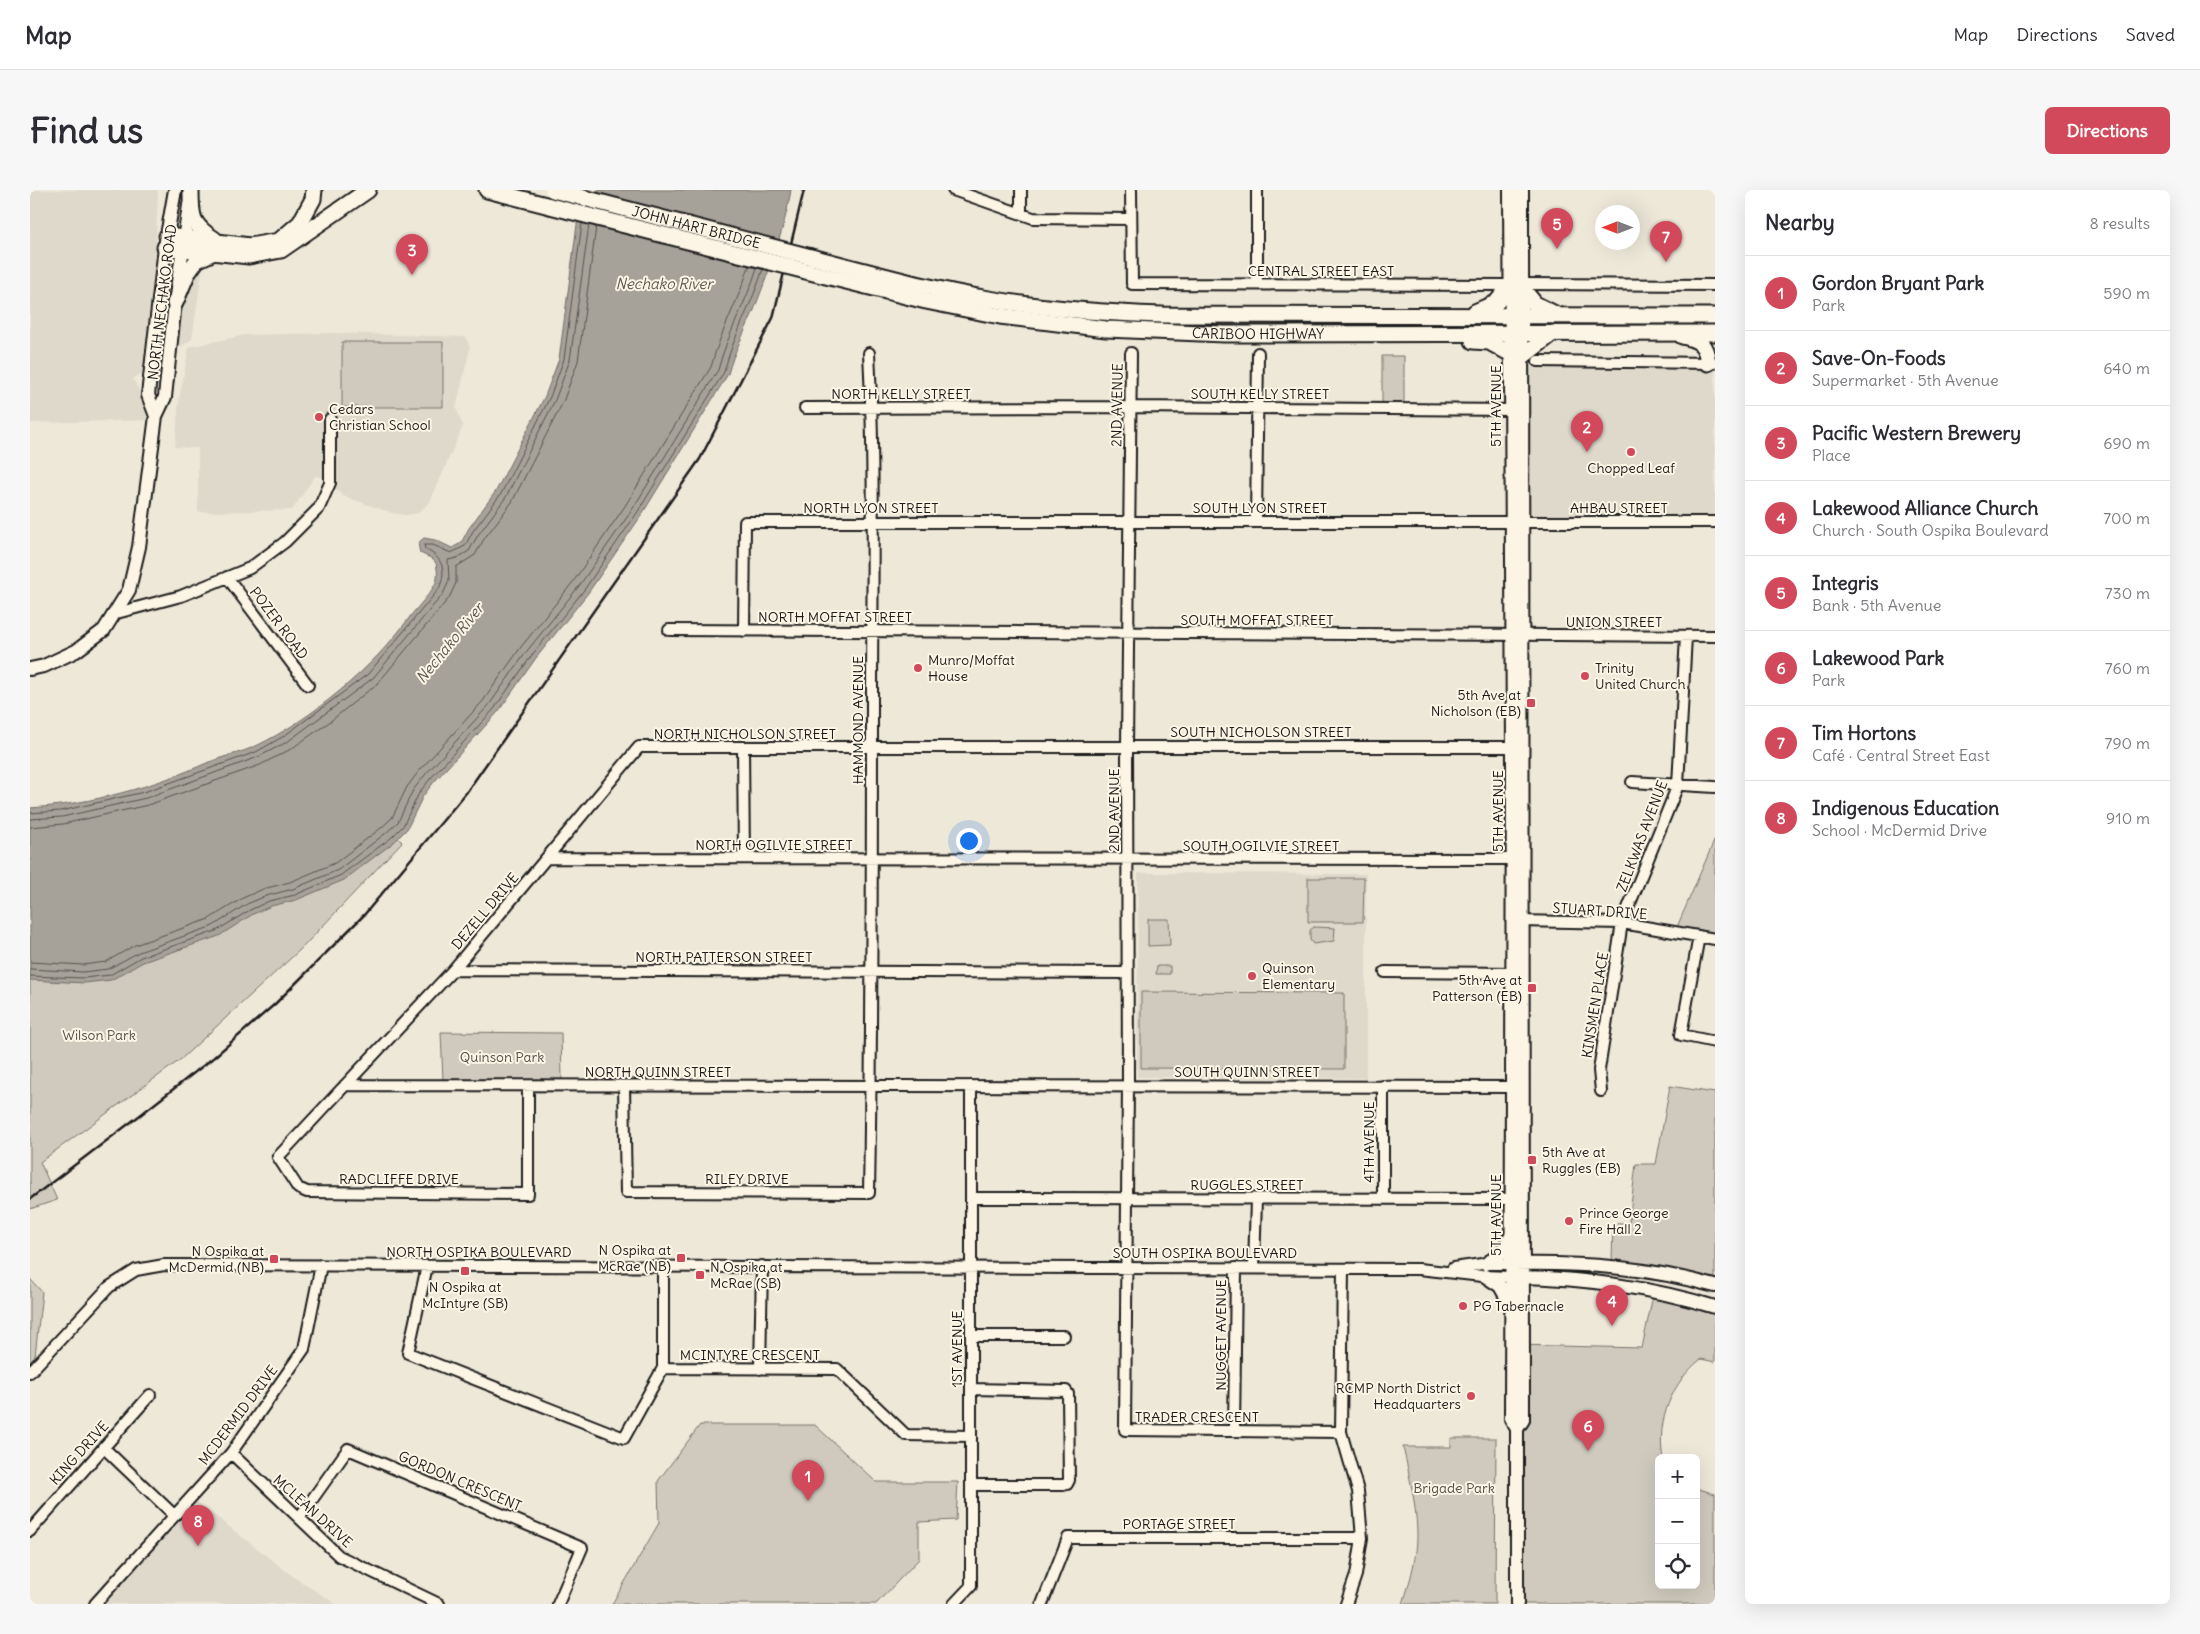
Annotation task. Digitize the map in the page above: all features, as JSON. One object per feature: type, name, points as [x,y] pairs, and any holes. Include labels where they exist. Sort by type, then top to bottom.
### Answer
[{"type":"highway","points":[[191,190],[191,212],[200,230],[216,247],[249,256],[282,250],[368,190]]},
{"type":"highway","points":[[166,241],[216,247],[250,246],[278,241],[300,223],[313,199],[314,190]]},
{"type":"highway","name":"JOHN HART BRIDGE","points":[[553,190],[808,264]]},
{"type":"highway","name":"JOHN HART BRIDGE","points":[[487,191],[808,264]]},
{"type":"highway","points":[[175,303],[187,274],[197,260],[216,247]]},
{"type":"highway","name":"CARIBOO HIGHWAY","points":[[808,264],[962,294],[1061,309],[1163,315],[1464,315],[1553,333],[1715,333]]},
{"type":"highway","name":"CARIBOO HIGHWAY","points":[[808,264],[926,301],[1000,316],[1061,325],[1106,329],[1224,334],[1347,334],[1518,325],[1558,316],[1710,316]]},
{"type":"highway","points":[[1464,315],[1488,308],[1516,286],[1535,304],[1558,316]]},
{"type":"highway","points":[[1518,325],[1664,326],[1710,316]]},
{"type":"highway","points":[[1347,334],[1396,339],[1489,342],[1516,356],[1553,333]]},
{"type":"highway","points":[[1671,333],[1701,343],[1707,350],[1711,363]]},
{"type":"main road","name":"NORTH NECHAKO ROAD","points":[[156,416],[148,395],[166,241],[175,190]]},
{"type":"main road","name":"NORTH NECHAKO ROAD","points":[[30,670],[44,666],[76,651],[104,630],[129,590],[139,548],[156,416],[165,397],[175,303],[191,190]]},
{"type":"main road","name":"5TH AVENUE","points":[[1510,190],[1518,325],[1516,356],[1518,635],[1517,1271],[1524,1312],[1524,1420],[1517,1429]]},
{"type":"main road","name":"5TH AVENUE","points":[[1516,286],[1522,190]]},
{"type":"main road","points":[[1511,1306],[1505,1292],[1485,1270],[1501,1254],[1517,1231],[1532,1253],[1550,1265]]},
{"type":"main road","name":"SOUTH OSPIKA BOULEVARD","points":[[1517,1271],[1550,1265],[1631,1268],[1715,1286]]},
{"type":"main road","name":"5TH AVENUE","points":[[1517,1271],[1511,1306],[1511,1419],[1517,1429],[1517,1604]]},
{"type":"main road","name":"SOUTH OSPIKA BOULEVARD","points":[[1517,1271],[1551,1279],[1614,1283],[1639,1287],[1715,1306]]},
{"type":"main road","points":[[1524,1312],[1531,1291],[1540,1283],[1551,1279]]},
{"type":"street","points":[[953,190],[1033,218],[1130,219],[1131,190]]},
{"type":"street","points":[[1021,190],[1021,214]]},
{"type":"street","points":[[1257,190],[1257,284]]},
{"type":"street","name":"CENTRAL STREET EAST","points":[[1130,219],[1132,284],[1516,286],[1715,284]]},
{"type":"street","name":"HAMMOND AVENUE","points":[[869,353],[872,408],[871,1086]]},
{"type":"street","name":"2ND AVENUE","points":[[1128,1268],[1127,746],[1131,353]]},
{"type":"street","points":[[1256,522],[1258,353]]},
{"type":"street","points":[[1538,361],[1711,363]]},
{"type":"street","name":"SOUTH KELLY STREET","points":[[998,407],[1517,410]]},
{"type":"street","name":"NORTH KELLY STREET","points":[[805,408],[998,407]]},
{"type":"street","points":[[113,614],[181,596],[227,578],[250,568],[278,547],[319,508],[330,482],[330,419]]},
{"type":"street","name":"NORTH LYON STREET","points":[[744,631],[745,522],[997,522]]},
{"type":"street","name":"SOUTH LYON STREET","points":[[997,522],[1517,522]]},
{"type":"street","name":"AHBAU STREET","points":[[1517,522],[1715,522]]},
{"type":"street","name":"POZER ROAD","points":[[227,578],[308,684]]},
{"type":"street","name":"NORTH MOFFAT STREET","points":[[669,630],[1000,632]]},
{"type":"street","name":"SOUTH MOFFAT STREET","points":[[1000,632],[1518,635]]},
{"type":"street","name":"UNION STREET","points":[[1518,635],[1715,636]]},
{"type":"street","name":"ZELKWAS AVENUE","points":[[1622,924],[1678,785],[1686,636]]},
{"type":"street","name":"NORTH NICHOLSON STREET","points":[[639,747],[1000,747]]},
{"type":"street","name":"DEZELL DRIVE","points":[[345,1085],[453,970],[639,747]]},
{"type":"street","points":[[743,747],[744,858]]},
{"type":"street","name":"SOUTH NICHOLSON STREET","points":[[1000,747],[1517,747]]},
{"type":"street","points":[[1632,782],[1715,787]]},
{"type":"street","name":"NORTH OGILVIE STREET","points":[[548,858],[1000,859]]},
{"type":"street","name":"SOUTH OGILVIE STREET","points":[[1000,859],[1518,859]]},
{"type":"street","name":"STUART DRIVE","points":[[1518,921],[1622,924],[1715,939]]},
{"type":"street","name":"KINSMEN PLACE","points":[[1601,1091],[1599,1070],[1622,924]]},
{"type":"street","points":[[1699,936],[1681,1036],[1715,1042]]},
{"type":"street","name":"NORTH PATTERSON STREET","points":[[453,970],[1127,972]]},
{"type":"street","points":[[1385,972],[1517,973]]},
{"type":"street","name":"RADCLIFFE DRIVE","points":[[345,1085],[278,1157],[298,1188],[302,1191],[528,1194],[528,1086]]},
{"type":"street","name":"NORTH QUINN STREET","points":[[345,1085],[971,1086]]},
{"type":"street","name":"RILEY DRIVE","points":[[624,1086],[626,1192],[869,1193],[871,1086]]},
{"type":"street","name":"SOUTH QUINN STREET","points":[[971,1086],[1518,1087]]},
{"type":"street","name":"1ST AVENUE","points":[[954,1604],[971,1586],[971,1086]]},
{"type":"street","name":"4TH AVENUE","points":[[1383,1086],[1383,1198]]},
{"type":"street","name":"RUGGLES STREET","points":[[971,1198],[1517,1199]]},
{"type":"street","points":[[1254,1268],[1256,1199]]},
{"type":"street","name":"NORTH OSPIKA BOULEVARD","points":[[30,1372],[109,1287],[136,1270],[164,1265],[971,1266]]},
{"type":"street","name":"MCDERMID DRIVE","points":[[96,1604],[230,1453],[304,1349],[321,1265]]},
{"type":"street","name":"MCINTYRE CRESCENT","points":[[426,1266],[408,1353],[624,1438],[663,1368],[837,1369],[906,1435],[971,1436]]},
{"type":"street","points":[[663,1266],[663,1368]]},
{"type":"street","points":[[760,1369],[762,1266]]},
{"type":"street","name":"SOUTH OSPIKA BOULEVARD","points":[[971,1266],[1517,1271]]},
{"type":"street","name":"TRADER CRESCENT","points":[[1128,1268],[1125,1430],[1341,1432]]},
{"type":"street","name":"NUGGET AVENUE","points":[[1234,1431],[1236,1268]]},
{"type":"street","points":[[1343,1269],[1341,1432],[1358,1491],[1362,1538],[1356,1575],[1346,1604]]},
{"type":"street","points":[[971,1336],[1064,1336]]},
{"type":"street","points":[[971,1389],[1066,1391],[1068,1394],[1069,1480],[1067,1484],[1063,1485],[971,1485]]},
{"type":"street","name":"KING DRIVE","points":[[30,1530],[150,1395]]},
{"type":"street","points":[[103,1447],[174,1515]]},
{"type":"street","name":"GORDON CRESCENT","points":[[299,1518],[348,1449],[582,1548],[558,1604]]},
{"type":"street","name":"MCLEAN DRIVE","points":[[230,1453],[339,1556],[424,1600],[439,1604]]},
{"type":"street","name":"PORTAGE STREET","points":[[1042,1604],[1068,1538],[1362,1538]]},
{"type":"shaded area","points":[[30,190],[158,190],[155,267],[202,272],[192,339],[133,379],[154,420],[30,423]]},
{"type":"shaded area","name":"Cedars Christian School","points":[[333,333],[466,337],[470,348],[456,408],[463,426],[430,502],[418,513],[406,515],[392,513],[343,496],[325,478],[315,476],[292,510],[198,512],[198,448],[175,447],[179,400],[189,347],[245,335]]},
{"type":"shaded area","points":[[1528,367],[1715,368],[1715,517],[1527,518]]},
{"type":"shaded area","name":"Quinson Elementary","points":[[1138,873],[1366,874],[1366,1078],[1137,1077]]},
{"type":"shaded area","points":[[187,1494],[295,1578],[336,1604],[95,1604]]},
{"type":"green space","points":[[342,342],[443,342],[443,407],[342,407]]},
{"type":"green space","points":[[1382,356],[1404,356],[1404,406],[1382,406]]},
{"type":"green space","name":"Wilson Park","points":[[388,828],[402,842],[303,947],[180,1060],[40,1162],[57,1200],[30,1209],[30,935]]},
{"type":"green space","points":[[1715,839],[1715,934],[1677,927]]},
{"type":"green space","points":[[1308,878],[1364,878],[1363,922],[1308,922]]},
{"type":"green space","points":[[1148,919],[1169,919],[1170,945],[1148,946]]},
{"type":"green space","points":[[1314,927],[1335,928],[1334,941],[1313,944],[1310,940],[1310,930]]},
{"type":"green space","points":[[1157,966],[1170,966],[1170,974],[1156,974]]},
{"type":"green space","points":[[1141,992],[1344,993],[1344,1069],[1141,1068]]},
{"type":"green space","name":"Quinson Park","points":[[441,1032],[561,1033],[562,1080],[443,1081]]},
{"type":"green space","points":[[1670,1086],[1715,1093],[1715,1283],[1612,1260],[1613,1224],[1629,1222],[1636,1164],[1656,1164]]},
{"type":"green space","points":[[30,1279],[42,1292],[33,1375],[30,1377]]},
{"type":"green space","points":[[1655,1286],[1715,1305],[1715,1362],[1701,1359],[1691,1368],[1674,1391],[1664,1416],[1661,1444],[1662,1454],[1655,1454],[1655,1589],[1700,1589],[1700,1489],[1715,1494],[1715,1604],[1515,1604],[1515,1345],[1642,1348]]},
{"type":"green space","points":[[700,1425],[815,1425],[876,1482],[958,1482],[956,1520],[919,1522],[919,1559],[876,1604],[612,1604],[659,1523],[658,1481]]},
{"type":"green space","name":"Brigade Park","points":[[1451,1438],[1496,1438],[1495,1604],[1403,1604],[1415,1559],[1417,1531],[1414,1499],[1403,1447],[1451,1447]]},
{"type":"water","name":"Nechako River","points":[[599,190],[791,190],[785,220],[770,266],[754,310],[733,357],[728,374],[641,516],[588,593],[536,658],[498,712],[423,796],[407,829],[394,842],[344,880],[296,900],[271,906],[253,914],[219,936],[143,962],[111,980],[84,983],[30,980],[30,808],[76,803],[121,793],[166,779],[256,746],[277,735],[320,707],[378,655],[436,582],[436,563],[431,558],[420,553],[418,543],[424,538],[435,540],[452,548],[461,543],[469,528],[496,491],[545,396],[559,359],[578,217]]},
{"type":"railway","points":[[30,1199],[213,1058],[275,1004],[364,915],[466,793],[700,459],[773,318],[804,190]]},
{"type":"place","name":"Integris","points":[[1557,249]]},
{"type":"place","name":"Tim Hortons","points":[[1666,262]]},
{"type":"place","name":"Pacific Western Brewery","points":[[412,275]]},
{"type":"place","name":"Cedars Christian School","points":[[319,417]]},
{"type":"place","name":"Save-On-Foods","points":[[1587,452]]},
{"type":"place","name":"Chopped Leaf","points":[[1631,452]]},
{"type":"place","name":"Munro/Moffat House","points":[[918,668]]},
{"type":"place","name":"Trinity United Church","points":[[1585,676]]},
{"type":"place","name":"5th Ave at Nicholson (EB)","points":[[1531,703]]},
{"type":"place","name":"Quinson Elementary","points":[[1252,976]]},
{"type":"place","name":"5th Ave at Patterson (EB)","points":[[1532,988]]},
{"type":"place","name":"5th Ave at Ruggles (EB)","points":[[1532,1160]]},
{"type":"place","name":"Prince George Fire Hall 2","points":[[1569,1221]]},
{"type":"place","name":"N Ospika at McRae (NB)","points":[[681,1258]]},
{"type":"place","name":"N Ospika at McDermid (NB)","points":[[274,1259]]},
{"type":"place","name":"N Ospika at McIntyre (SB)","points":[[465,1271]]},
{"type":"place","name":"N Ospika at McRae (SB)","points":[[700,1275]]},
{"type":"place","name":"PG Tabernacle","points":[[1463,1306]]},
{"type":"place","name":"Lakewood Alliance Church","points":[[1612,1326]]},
{"type":"place","name":"RCMP North District Headquarters","points":[[1471,1396]]},
{"type":"place","name":"Lakewood Park","points":[[1588,1451]]},
{"type":"place","name":"Gordon Bryant Park","points":[[808,1501]]},
{"type":"place","name":"Indigenous Education","points":[[198,1546]]}]
